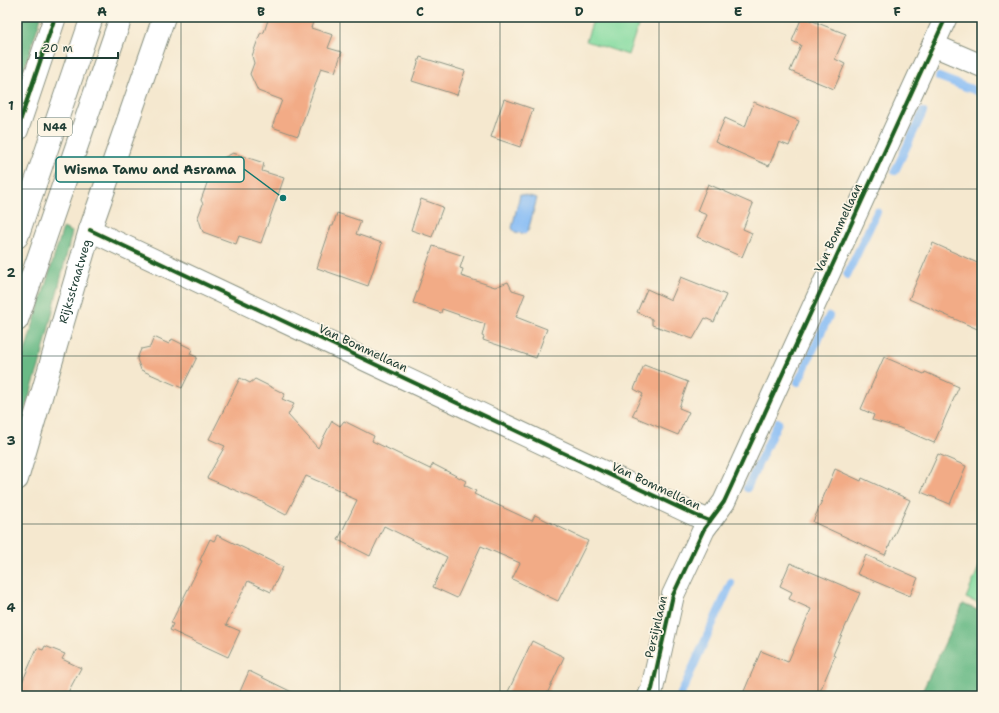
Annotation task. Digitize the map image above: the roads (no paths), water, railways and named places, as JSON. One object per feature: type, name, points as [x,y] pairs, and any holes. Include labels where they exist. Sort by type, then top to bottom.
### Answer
[{"type":"street","points":[[19,118],[55,17]]},
{"type":"street","name":"N44","points":[[17,237],[92,17]]},
{"type":"street","name":"N44","points":[[17,320],[121,17]]},
{"type":"street","name":"Rijksstraatweg","points":[[17,479],[90,230],[164,17]]},
{"type":"street","name":"Van Bommellaan","points":[[90,230],[710,521],[724,502],[946,17]]},
{"type":"street","points":[[933,45],[982,66]]},
{"type":"street","name":"Persijnlaan","points":[[649,696],[652,689],[673,595],[701,534],[710,521]]},
{"type":"water","points":[[520,194],[537,198],[528,231],[525,234],[515,232],[512,228]]},
{"type":"waterway","points":[[939,77],[982,93]]},
{"type":"waterway","points":[[895,171],[923,112]]},
{"type":"waterway","points":[[847,275],[877,212]]},
{"type":"waterway","points":[[798,382],[829,316]]},
{"type":"waterway","points":[[747,488],[778,422]]},
{"type":"waterway","points":[[680,696],[731,583]]},
{"type":"place","name":"Wisma Tamu and Asrama","points":[[283,198]]}]
